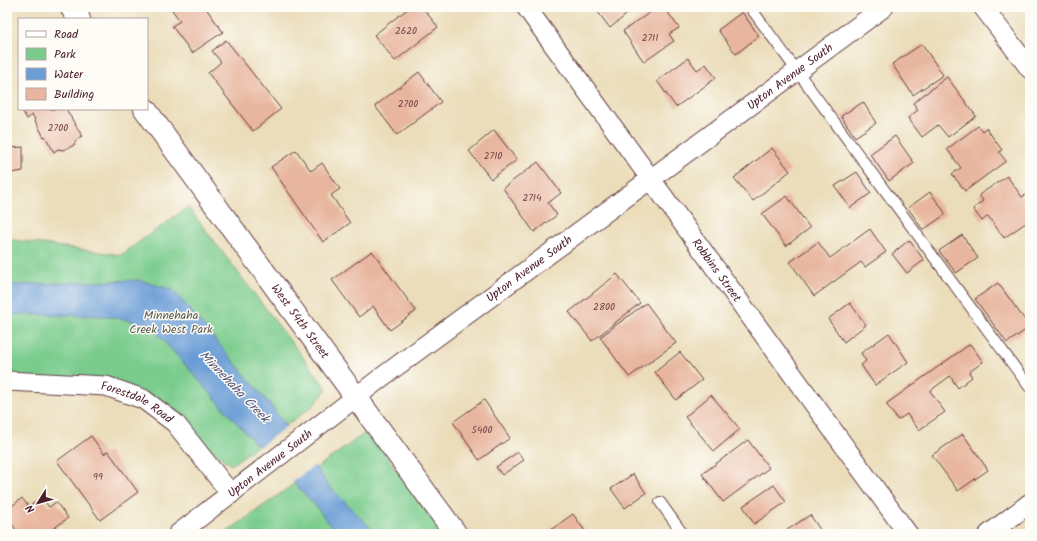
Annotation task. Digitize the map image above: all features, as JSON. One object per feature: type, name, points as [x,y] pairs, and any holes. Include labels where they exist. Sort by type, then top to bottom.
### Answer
[{"type":"street","points":[[71,7],[78,18]]},
{"type":"street","name":"Robbins Street","points":[[526,7],[908,534]]},
{"type":"street","name":"Upton Avenue South","points":[[178,534],[357,398],[382,377],[652,180],[884,7]]},
{"type":"street","points":[[983,7],[1024,48],[1030,69]]},
{"type":"street","name":"West 54th Street","points":[[145,110],[456,534]]},
{"type":"street","name":"Forestdale Road","points":[[7,381],[106,386],[143,399],[175,423],[231,494]]},
{"type":"street","points":[[989,534],[1030,503]]},
{"type":"lane","points":[[750,7],[1030,388]]},
{"type":"lane","points":[[660,502],[684,534]]},
{"type":"green space","name":"Minnehaha Creek West Park","points":[[188,207],[327,389],[314,405],[231,465],[143,399],[7,381],[7,239],[121,255]]},
{"type":"green space","points":[[368,431],[443,534],[224,534]]},
{"type":"water","name":"Minnehaha Creek","points":[[139,280],[173,290],[269,403],[328,485],[370,527],[372,534],[337,534],[315,505],[242,429],[156,332],[133,321],[105,316],[7,314],[7,285]]},
{"type":"pier","points":[[287,426],[315,465],[291,483],[258,448]]},
{"type":"building","points":[[170,7],[205,7],[223,32],[192,53],[172,26],[180,21]]},
{"type":"building","points":[[410,7],[422,7],[438,27],[395,61],[374,35]]},
{"type":"building","points":[[594,7],[622,7],[621,8],[626,15],[610,28]]},
{"type":"building","points":[[658,7],[664,7],[679,28],[669,34],[674,41],[644,62],[623,31]]},
{"type":"building","points":[[742,12],[759,36],[736,54],[718,30]]},
{"type":"building","points":[[226,40],[281,109],[253,131],[208,73],[221,62],[212,51]]},
{"type":"building","points":[[922,44],[943,75],[913,95],[892,64]]},
{"type":"building","points":[[688,58],[697,70],[706,64],[716,78],[676,107],[657,81]]},
{"type":"building","points":[[419,72],[441,102],[397,135],[375,106]]},
{"type":"building","points":[[947,77],[976,116],[948,137],[938,125],[922,137],[908,118],[918,110],[913,103]]},
{"type":"building","points":[[863,102],[876,123],[855,137],[841,116]]},
{"type":"building","points":[[22,110],[67,110],[82,136],[76,140],[74,145],[63,150],[58,149],[54,152],[32,115],[27,119]]},
{"type":"building","points":[[978,126],[982,131],[986,128],[1002,150],[999,152],[1006,161],[965,191],[952,174],[961,168],[947,149]]},
{"type":"building","points":[[494,130],[517,160],[491,179],[469,151]]},
{"type":"building","points":[[895,136],[914,163],[889,181],[870,154]]},
{"type":"building","points":[[23,147],[23,171],[11,173],[11,181],[7,181],[7,148]]},
{"type":"building","points":[[772,148],[790,171],[753,201],[734,178]]},
{"type":"building","points":[[296,150],[311,171],[322,163],[340,189],[331,195],[350,223],[323,242],[271,167]]},
{"type":"building","points":[[538,162],[561,193],[548,203],[557,215],[534,232],[503,188]]},
{"type":"building","points":[[857,172],[871,193],[850,208],[835,186]]},
{"type":"building","points":[[1007,176],[1022,197],[1030,192],[1030,220],[1004,238],[988,216],[982,221],[973,209],[983,201],[979,195]]},
{"type":"building","points":[[930,192],[946,214],[923,230],[908,208]]},
{"type":"building","points":[[787,196],[810,228],[786,246],[762,214]]},
{"type":"building","points":[[870,229],[886,252],[865,267],[861,262],[814,296],[790,262],[818,242],[830,258]]},
{"type":"building","points":[[962,235],[978,258],[956,273],[939,251]]},
{"type":"building","points":[[909,240],[924,260],[907,273],[892,254]]},
{"type":"building","points":[[372,251],[416,311],[390,330],[373,306],[359,317],[332,280]]},
{"type":"building","points":[[617,274],[640,303],[592,341],[569,312]]},
{"type":"building","points":[[998,283],[1030,327],[1007,343],[975,299]]},
{"type":"building","points":[[646,303],[676,343],[629,377],[600,337]]},
{"type":"building","points":[[850,303],[866,325],[844,342],[828,319]]},
{"type":"building","points":[[889,333],[908,362],[875,385],[861,365],[866,361],[861,353]]},
{"type":"building","points":[[970,344],[983,362],[969,372],[972,377],[958,388],[950,376],[930,391],[945,412],[919,430],[907,414],[898,420],[886,404]]},
{"type":"building","points":[[680,352],[702,380],[676,400],[655,372]]},
{"type":"building","points":[[711,395],[740,429],[714,451],[685,417]]},
{"type":"building","points":[[484,400],[510,438],[479,460],[453,422]]},
{"type":"building","points":[[963,434],[988,470],[958,491],[932,455]]},
{"type":"building","points":[[91,436],[104,454],[108,451],[138,492],[100,520],[57,461]]},
{"type":"building","points":[[748,440],[769,468],[723,502],[702,474]]},
{"type":"building","points":[[518,452],[524,460],[502,475],[496,467]]},
{"type":"building","points":[[633,474],[646,493],[625,508],[611,489]]},
{"type":"building","points":[[774,485],[786,502],[754,524],[743,506]]},
{"type":"building","points":[[41,497],[49,507],[56,502],[68,518],[46,534],[19,534],[7,517],[7,510],[22,498],[29,507]]},
{"type":"building","points":[[573,514],[587,534],[545,534]]},
{"type":"building","points":[[810,515],[823,534],[781,534]]}]
